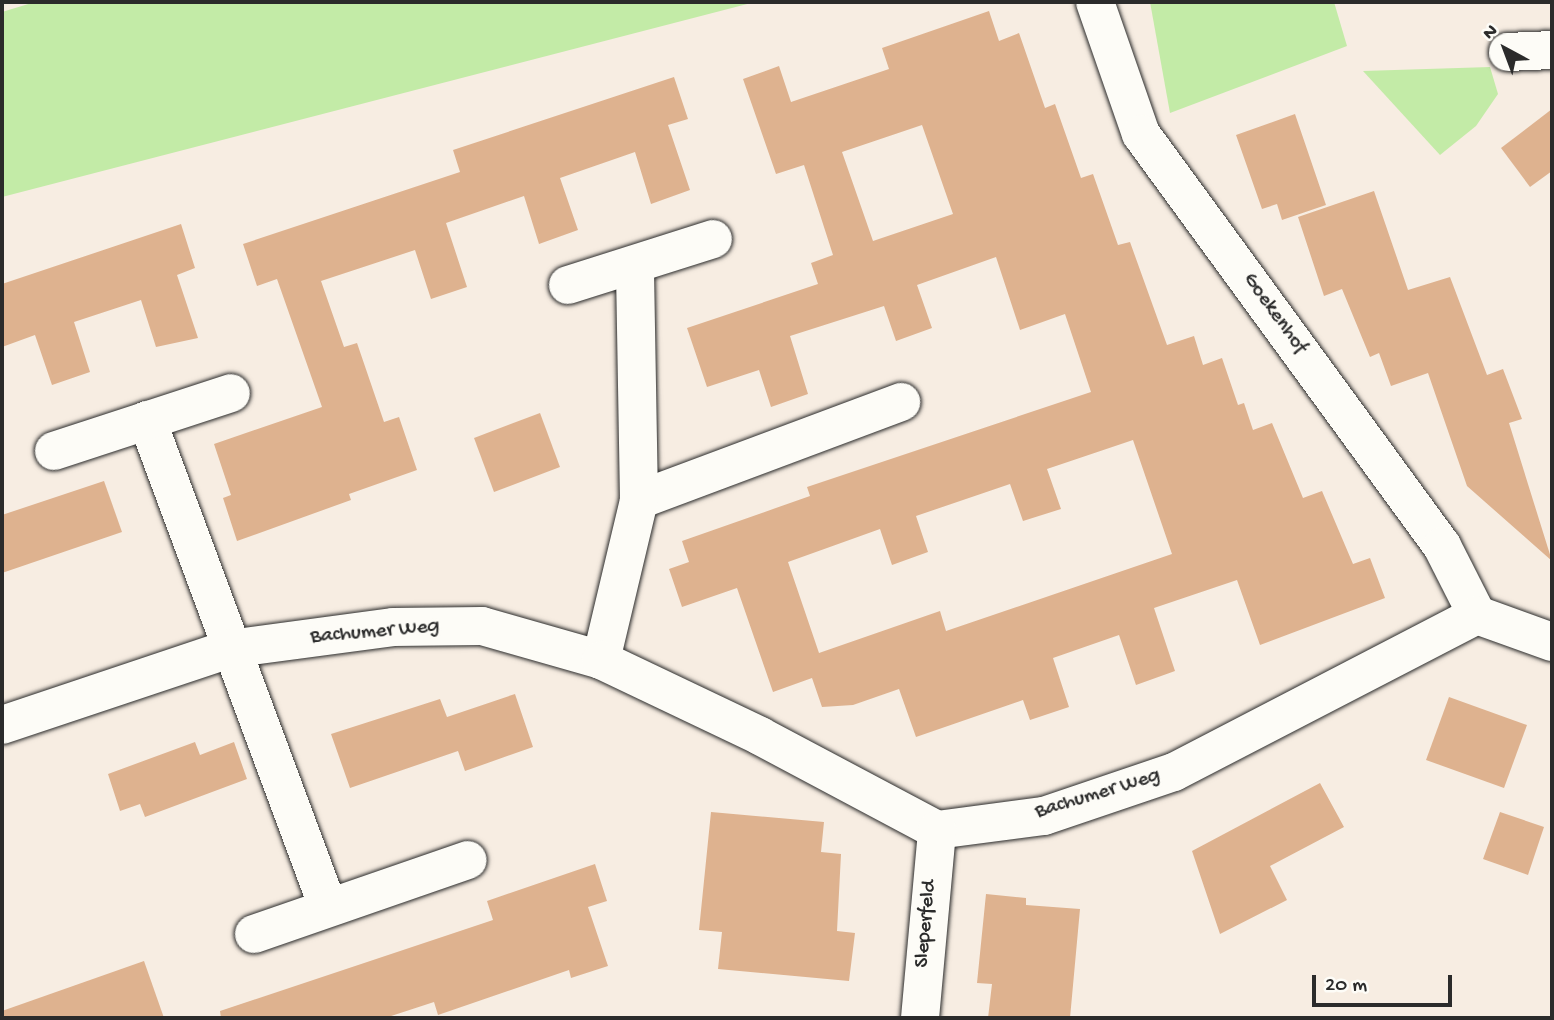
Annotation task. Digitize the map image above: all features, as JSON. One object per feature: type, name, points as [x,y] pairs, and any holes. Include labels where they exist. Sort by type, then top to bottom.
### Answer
[{"type":"street","name":"Goekenhof","points":[[1095,2],[1141,134],[1442,546],[1476,615]]},
{"type":"street","points":[[1508,52],[1552,50]]},
{"type":"street","points":[[568,285],[635,266],[713,239]]},
{"type":"street","points":[[601,660],[639,500],[635,266]]},
{"type":"street","points":[[54,452],[231,393]]},
{"type":"street","points":[[639,500],[901,402]]},
{"type":"street","points":[[147,420],[229,649],[328,907]]},
{"type":"street","points":[[1476,615],[1552,642]]},
{"type":"street","name":"Bachumer Weg","points":[[2,725],[229,649],[393,626],[482,626],[601,660],[760,736],[937,830],[1044,816],[1174,772],[1476,615]]},
{"type":"street","name":"Sleperfeld","points":[[920,1018],[937,830]]},
{"type":"street","points":[[254,934],[468,860]]},
{"type":"green space","points":[[35,2],[755,2],[2,197],[2,12]]},
{"type":"green space","points":[[1150,2],[1334,2],[1347,46],[1170,113]]},
{"type":"green space","points":[[1490,67],[1498,94],[1476,126],[1440,155],[1363,71]]},
{"type":"building","points":[[989,11],[999,41],[1019,33],[1045,108],[1055,104],[1081,178],[1093,174],[1118,245],[1130,242],[1167,345],[1194,336],[1203,365],[1222,358],[1238,405],[1244,403],[1253,430],[1272,423],[1303,498],[1322,491],[1353,564],[1370,558],[1385,598],[1260,645],[1237,580],[1154,608],[1175,671],[1136,685],[1119,635],[1053,658],[1069,707],[1030,720],[1023,700],[916,737],[899,689],[853,705],[822,707],[812,678],[773,692],[737,588],[682,607],[669,569],[689,562],[682,541],[810,496],[807,487],[1091,392],[1065,314],[1020,330],[996,257],[917,285],[932,328],[896,341],[884,306],[790,336],[808,394],[771,407],[759,370],[707,387],[687,328],[818,284],[811,263],[833,255],[804,165],[776,174],[743,79],[779,66],[791,102],[889,69],[882,48]],"holes":[[[922,125],[953,214],[873,241],[842,152]],[[1133,440],[1172,554],[946,631],[940,611],[819,653],[788,562],[880,529],[892,565],[928,552],[916,516],[1010,484],[1023,521],[1061,509],[1047,469]]]},
{"type":"building","points":[[674,77],[688,119],[668,125],[690,190],[651,204],[635,152],[560,178],[578,230],[539,244],[524,196],[446,223],[467,287],[431,299],[415,250],[321,281],[344,347],[357,343],[384,422],[399,417],[417,470],[349,494],[351,500],[237,541],[223,498],[231,495],[214,444],[322,407],[277,279],[257,286],[243,244],[460,172],[453,150]]},
{"type":"building","points":[[1552,109],[1552,171],[1530,187],[1501,148]]},
{"type":"building","points":[[1295,114],[1326,205],[1282,220],[1277,204],[1262,209],[1236,135]]},
{"type":"building","points":[[1374,191],[1408,290],[1450,277],[1487,375],[1503,369],[1522,419],[1509,423],[1552,561],[1467,486],[1428,373],[1391,386],[1379,353],[1370,357],[1342,289],[1324,296],[1298,217]]},
{"type":"building","points":[[181,224],[195,268],[177,275],[198,338],[156,347],[141,300],[74,322],[90,372],[52,385],[35,335],[2,347],[2,284]]},
{"type":"building","points":[[540,413],[560,467],[494,492],[474,438]]},
{"type":"building","points":[[104,481],[122,532],[2,573],[2,515]]},
{"type":"building","points":[[515,694],[533,747],[465,771],[458,751],[350,788],[331,734],[440,699],[447,717]]},
{"type":"building","points":[[1449,697],[1527,725],[1504,788],[1426,760]]},
{"type":"building","points":[[195,742],[200,755],[234,742],[247,779],[145,817],[140,804],[120,811],[108,774]]},
{"type":"building","points":[[1320,783],[1344,827],[1270,866],[1287,900],[1220,934],[1192,851]]},
{"type":"building","points":[[711,812],[824,822],[821,852],[841,854],[837,931],[855,933],[849,981],[718,969],[722,932],[699,930]]},
{"type":"building","points":[[1500,812],[1544,827],[1528,875],[1483,859]]},
{"type":"building","points":[[595,864],[607,901],[588,907],[608,966],[571,978],[569,970],[438,1015],[434,1002],[385,1018],[221,1018],[220,1011],[493,920],[487,901]]},
{"type":"building","points":[[986,894],[1026,898],[1026,905],[1080,909],[1070,1018],[988,1018],[992,984],[977,983]]},
{"type":"building","points":[[144,961],[164,1018],[2,1018],[2,1011]]}]
